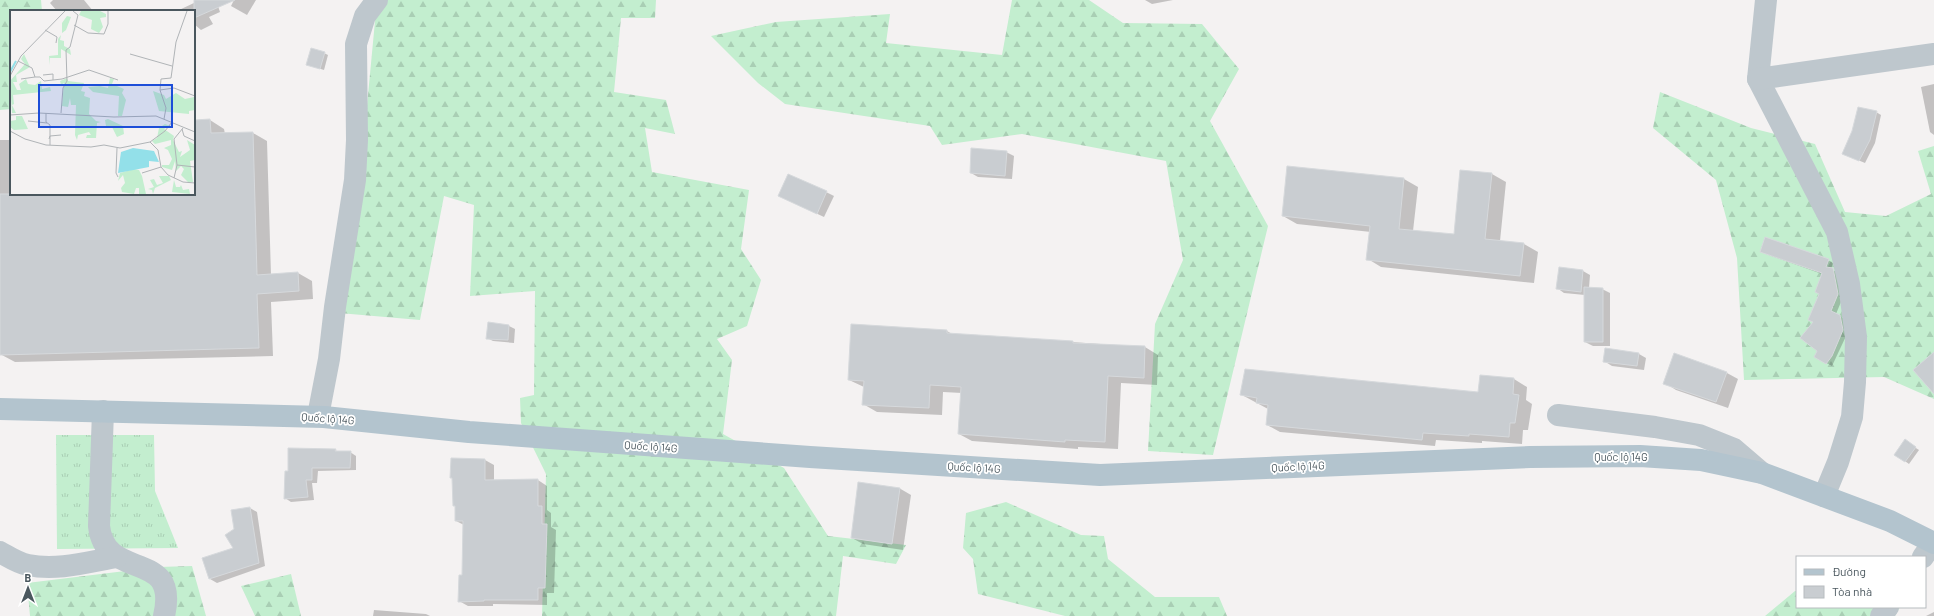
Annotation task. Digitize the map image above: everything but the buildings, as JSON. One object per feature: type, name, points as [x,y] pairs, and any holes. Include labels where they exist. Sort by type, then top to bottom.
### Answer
[{"type":"main road","name":"Quốc lộ 14G","points":[[0,409],[318,416],[485,433],[810,457],[1100,475],[1530,457],[1640,456],[1701,460],[1762,473],[1890,521],[1930,548]]},
{"type":"street","points":[[318,416],[329,359],[355,180],[357,140],[356,44],[366,16],[377,0]]},
{"type":"street","points":[[1766,0],[1758,79],[1837,232],[1849,284],[1856,337],[1855,382],[1852,417],[1838,462],[1824,496]]},
{"type":"street","points":[[1758,79],[1934,54]]},
{"type":"street","points":[[103,411],[99,526],[102,543],[117,557],[158,575],[164,583],[167,592],[164,616]]},
{"type":"street","points":[[1558,415],[1655,427],[1699,435],[1734,449],[1762,473]]},
{"type":"street","points":[[0,552],[28,565],[47,566],[68,566],[117,557]]},
{"type":"street","points":[[1881,616],[1887,608]]},
{"type":"green space","points":[[0,0],[41,0],[42,10],[10,10],[10,109],[0,110]]},
{"type":"green space","points":[[377,0],[656,0],[655,18],[621,18],[614,92],[666,100],[675,134],[645,128],[652,172],[749,190],[741,249],[761,280],[747,326],[717,339],[732,360],[723,434],[784,468],[828,536],[906,545],[896,564],[843,556],[836,616],[542,616],[546,474],[521,423],[520,398],[534,395],[535,291],[470,296],[474,205],[444,196],[420,320],[339,313],[361,169]]},
{"type":"green space","points":[[1012,0],[1089,0],[1123,23],[1202,24],[1239,69],[1210,121],[1268,226],[1213,455],[1148,451],[1155,324],[1183,260],[1166,161],[1022,134],[942,145],[930,126],[785,104],[758,83],[711,36],[776,22],[890,14],[886,43],[1002,55]]},
{"type":"green space","points":[[1660,92],[1751,128],[1815,144],[1845,212],[1886,216],[1931,194],[1918,151],[1934,146],[1934,399],[1884,377],[1744,380],[1737,258],[1716,180],[1653,128]]},
{"type":"green space","points":[[56,435],[154,435],[155,491],[178,548],[57,549]]},
{"type":"green space","points":[[1006,502],[1081,535],[1104,536],[1108,559],[1155,597],[1219,597],[1227,616],[1065,616],[978,594],[973,559],[963,548],[966,513]]},
{"type":"green space","points":[[192,566],[206,616],[30,616],[27,583],[158,567]]},
{"type":"green space","points":[[291,574],[301,616],[255,616],[241,586]]},
{"type":"green space","points":[[1795,591],[1796,608],[1899,608],[1895,616],[1765,616]]}]
